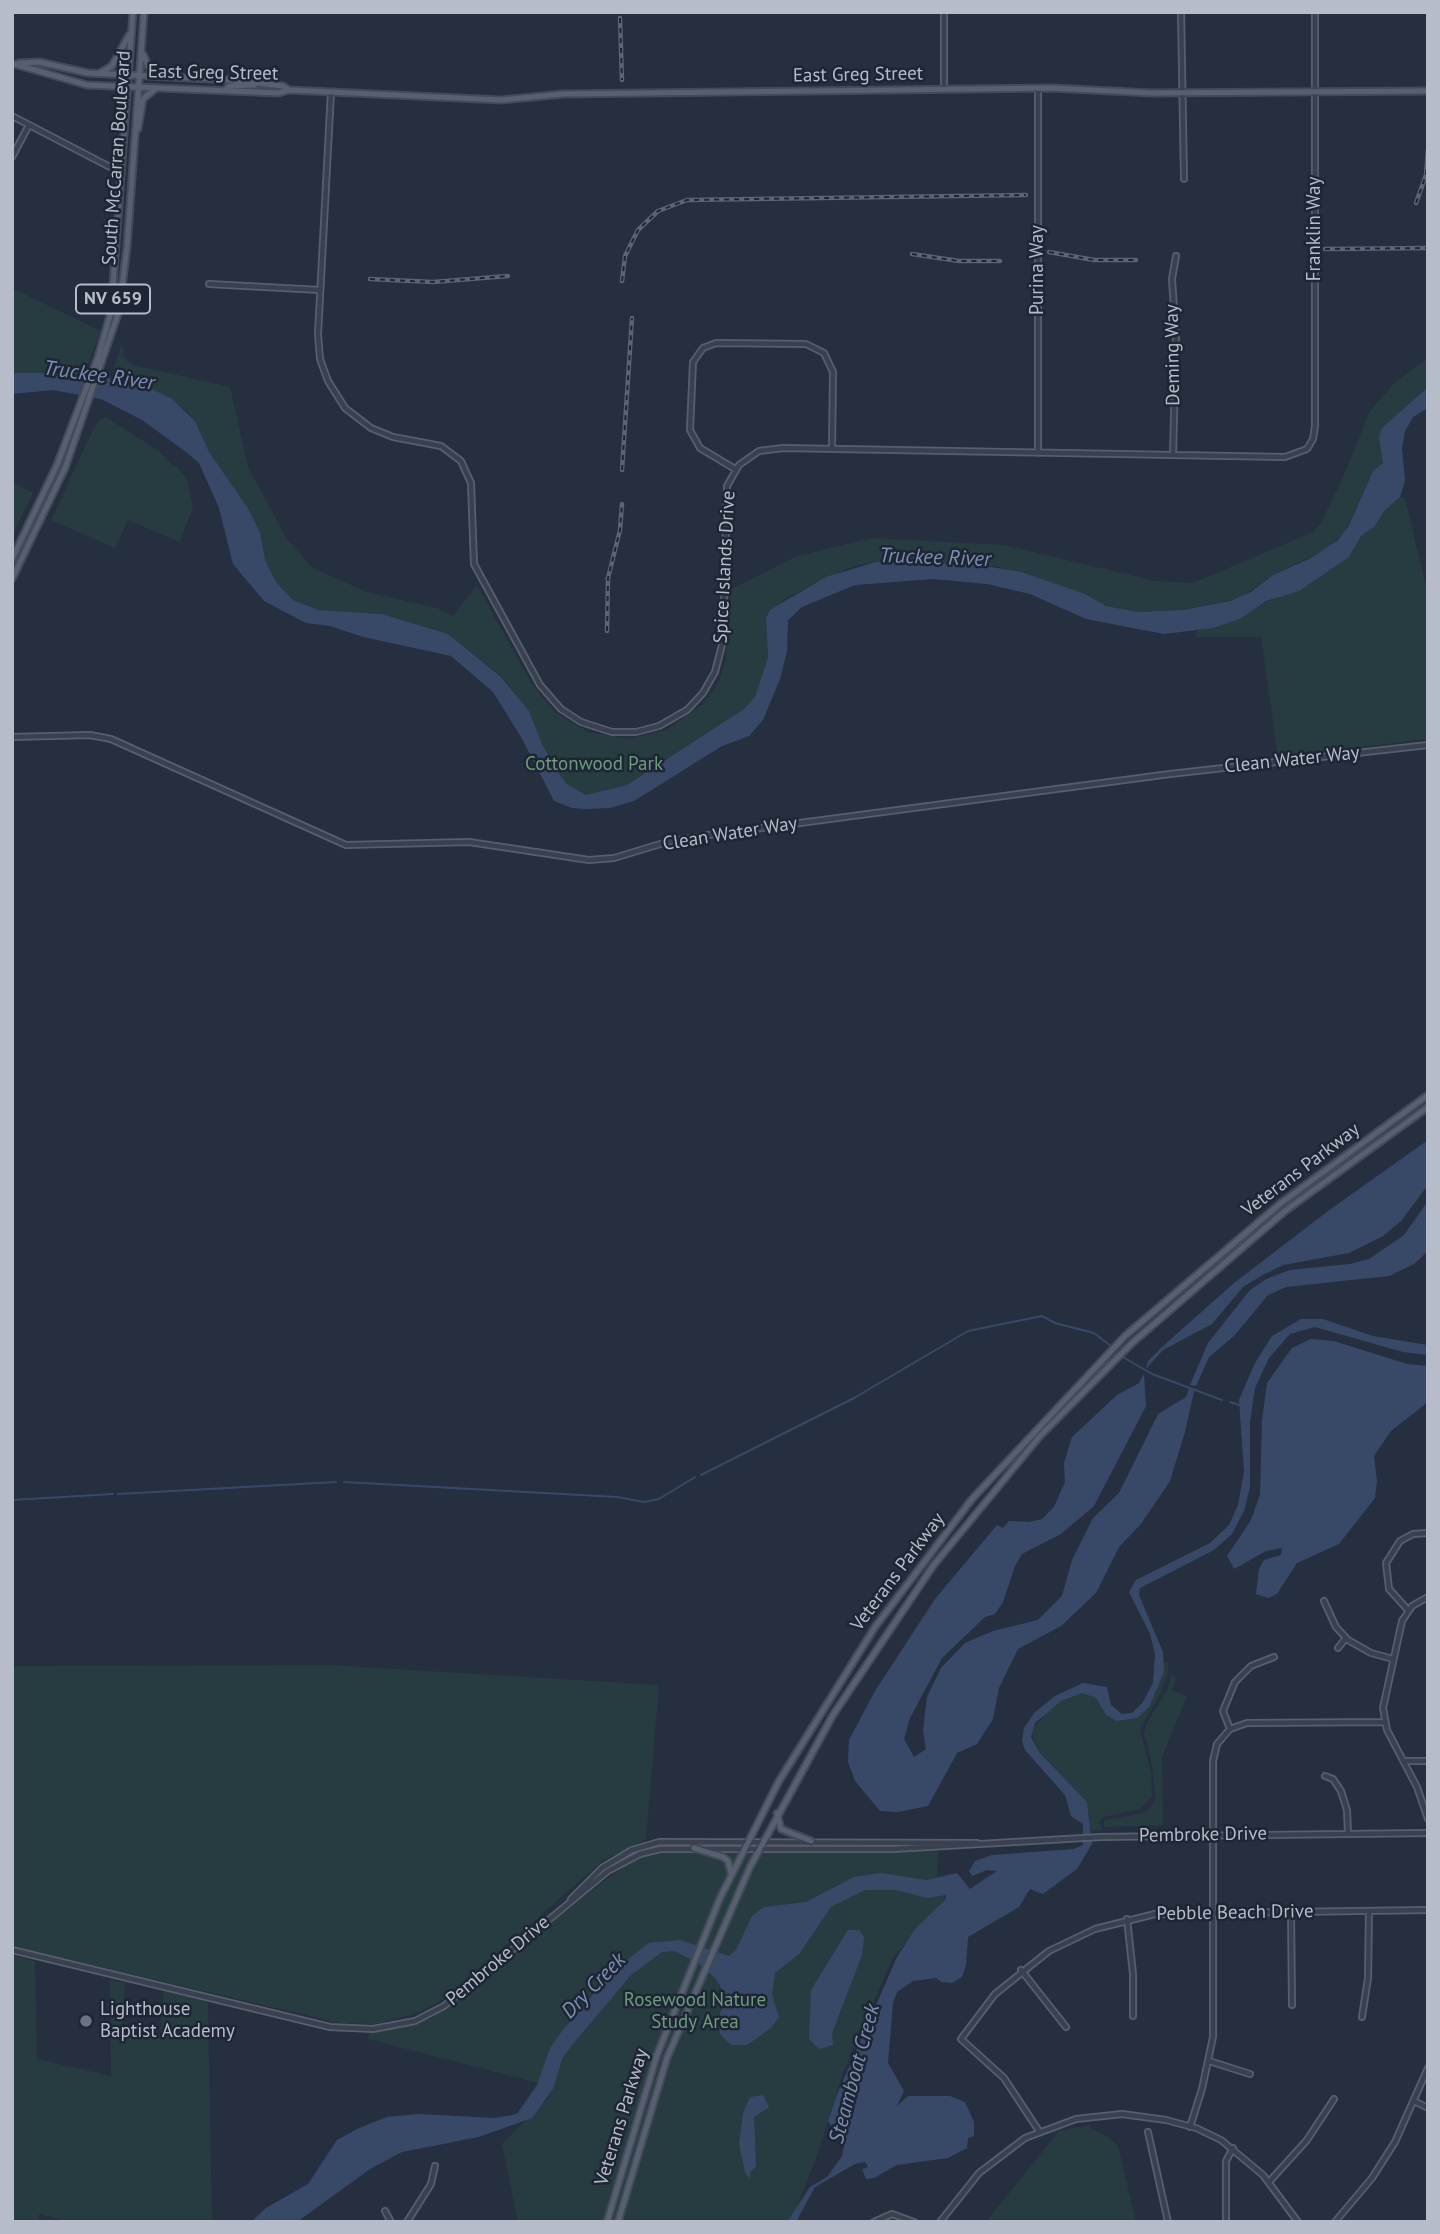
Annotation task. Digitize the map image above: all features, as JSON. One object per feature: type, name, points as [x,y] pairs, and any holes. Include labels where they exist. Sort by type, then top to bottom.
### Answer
[{"type":"main road","name":"South McCarran Boulevard","points":[[99,364],[115,285],[120,169],[132,12]]},
{"type":"main road","name":"South McCarran Boulevard","points":[[12,559],[82,409],[122,293],[144,12]]},
{"type":"main road","points":[[100,74],[117,59],[131,29]]},
{"type":"main road","points":[[141,44],[149,68],[171,77]]},
{"type":"main road","name":"East Greg Street","points":[[13,64],[39,62],[100,74],[262,83],[283,86],[289,90]]},
{"type":"main road","name":"East Greg Street","points":[[13,64],[73,82],[138,87],[279,93],[289,90],[509,100],[563,94],[1038,88],[1183,93],[1428,92]]},
{"type":"main road","points":[[225,90],[230,86],[262,83]]},
{"type":"main road","points":[[132,159],[143,99],[150,91],[170,88]]},
{"type":"main road","name":"South McCarran Boulevard","points":[[12,579],[65,468],[82,409]]},
{"type":"main road","points":[[33,517],[41,520]]},
{"type":"main road","name":"Veterans Parkway","points":[[607,2222],[642,2102],[691,1968],[744,1848],[822,1708],[916,1572],[981,1490],[1125,1336],[1281,1203],[1428,1095]]},
{"type":"main road","name":"Veterans Parkway","points":[[618,2222],[651,2105],[702,1972],[763,1841],[833,1715],[933,1566],[1040,1436],[1111,1362],[1285,1210],[1428,1107]]},
{"type":"main road","points":[[777,1813],[781,1829],[811,1841]]},
{"type":"main road","points":[[694,1848],[723,1857],[728,1861],[732,1875]]},
{"type":"street","points":[[944,12],[944,89]]},
{"type":"street","points":[[1181,12],[1184,179]]},
{"type":"street","name":"Franklin Way","points":[[1310,445],[1314,426],[1315,12]]},
{"type":"street","name":"Purina Way","points":[[1038,88],[1038,453]]},
{"type":"street","name":"Spice Islands Drive","points":[[331,92],[318,351],[331,388],[351,414],[371,428],[393,438],[440,446],[461,461],[471,483],[471,548],[477,571],[545,691],[561,709],[589,726],[628,732],[659,726],[691,707],[712,679],[723,640],[725,494],[735,469],[752,454],[767,449],[832,449],[1291,457],[1310,445]]},
{"type":"street","points":[[12,116],[107,166],[120,169]]},
{"type":"street","points":[[12,157],[29,125]]},
{"type":"street","name":"Deming Way","points":[[1173,455],[1176,338],[1172,279],[1176,256]]},
{"type":"street","points":[[209,284],[320,290]]},
{"type":"street","points":[[735,469],[700,448],[691,434],[691,366],[699,351],[713,343],[806,344],[821,350],[830,360],[833,372],[832,449]]},
{"type":"street","name":"Clean Water Way","points":[[12,737],[90,735],[111,738],[346,845],[475,842],[589,860],[614,858],[667,842],[709,835],[1157,776],[1428,745]]},
{"type":"street","points":[[1408,1610],[1389,1589],[1386,1563],[1400,1541],[1413,1534],[1428,1533]]},
{"type":"street","points":[[1428,1597],[1408,1610],[1402,1621],[1384,1699],[1385,1722],[1428,1819]]},
{"type":"street","points":[[1324,1601],[1336,1627],[1346,1638],[1362,1650],[1393,1659]]},
{"type":"street","points":[[1338,1648],[1346,1638]]},
{"type":"street","points":[[1230,1729],[1223,1711],[1235,1682],[1251,1666],[1273,1657]]},
{"type":"street","points":[[1190,2127],[1209,2061],[1214,2018],[1213,1756],[1217,1744],[1230,1729],[1247,1723],[1385,1722]]},
{"type":"street","points":[[1404,1761],[1428,1761]]},
{"type":"street","points":[[1325,1776],[1335,1781],[1344,1799],[1348,1834]]},
{"type":"street","name":"Pembroke Drive","points":[[12,1950],[330,2027],[373,2029],[404,2024],[444,2006],[608,1871],[640,1854],[660,1850],[881,1849],[1101,1837],[1428,1833]]},
{"type":"street","name":"Pembroke Drive","points":[[571,1900],[602,1868],[646,1845],[672,1841],[964,1840],[979,1843]]},
{"type":"street","name":"Pebble Beach Drive","points":[[1039,2132],[1004,2078],[961,2039],[984,2007],[1021,1970],[1071,1939],[1127,1919],[1172,1913],[1428,1910]]},
{"type":"street","points":[[1362,2017],[1367,1978],[1369,1911]]},
{"type":"street","points":[[1292,1912],[1292,2005]]},
{"type":"street","points":[[1127,1919],[1133,1974],[1133,2016]]},
{"type":"street","points":[[1021,1970],[1066,2026]]},
{"type":"street","points":[[1209,2061],[1250,2074]]},
{"type":"street","points":[[1335,2222],[1385,2160],[1416,2102],[1428,2068]]},
{"type":"street","points":[[1269,2182],[1307,2140],[1334,2099]]},
{"type":"street","points":[[1416,2102],[1428,2108]]},
{"type":"street","points":[[940,2222],[979,2172],[1003,2152],[1039,2132],[1076,2119],[1113,2115],[1152,2117],[1190,2127],[1233,2148],[1269,2182],[1298,2222]]},
{"type":"street","points":[[1148,2132],[1168,2222]]},
{"type":"street","points":[[1226,2222],[1226,2161],[1233,2148]]},
{"type":"street","points":[[407,2222],[431,2184],[435,2166]]},
{"type":"street","points":[[386,2211],[391,2222]]},
{"type":"street","points":[[874,2222],[892,2214],[914,2222]]},
{"type":"green space","points":[[12,288],[101,331],[84,375],[12,374]]},
{"type":"green space","name":"Cottonwood Park","points":[[122,342],[123,356],[133,365],[230,387],[248,467],[287,539],[313,568],[367,592],[437,608],[453,616],[477,585],[533,686],[555,712],[588,732],[629,739],[667,730],[704,703],[719,681],[726,659],[730,590],[797,556],[872,538],[1004,545],[1155,581],[1193,583],[1313,532],[1320,525],[1344,475],[1370,411],[1395,382],[1428,358],[1428,387],[1382,428],[1383,463],[1372,473],[1344,533],[1324,550],[1273,575],[1240,598],[1183,610],[1138,612],[1106,606],[1070,589],[995,566],[903,561],[867,563],[849,568],[786,598],[766,618],[768,657],[755,697],[744,709],[627,785],[586,795],[567,784],[559,774],[542,744],[529,711],[501,676],[448,634],[382,614],[318,610],[293,600],[276,582],[265,560],[260,532],[209,452],[195,421],[187,411],[155,390],[111,379]]},
{"type":"green space","points":[[106,417],[159,451],[174,467],[177,466],[187,479],[193,507],[180,542],[128,520],[115,548],[51,520],[93,430],[98,421]]},
{"type":"green space","points":[[12,482],[33,493],[12,536]]},
{"type":"green space","points":[[1400,497],[1405,498],[1428,594],[1428,739],[1278,757],[1261,637],[1195,637],[1198,630],[1242,618],[1266,602],[1308,585],[1349,557],[1361,536],[1374,527],[1385,510]]},
{"type":"green space","points":[[1163,1663],[1168,1663],[1168,1672],[1161,1692],[1140,1729],[1151,1773],[1152,1796],[1140,1809],[1103,1817],[1099,1823],[1103,1830],[1091,1831],[1087,1802],[1039,1752],[1031,1731],[1050,1709],[1069,1696],[1082,1693],[1096,1698],[1106,1715],[1116,1721],[1137,1718],[1164,1672]]},
{"type":"green space","points":[[329,1665],[659,1685],[646,1840],[604,1860],[444,1999],[420,2012],[377,2024],[340,2023],[12,1946],[12,1666]]},
{"type":"green space","points":[[1172,1675],[1176,1679],[1171,1690],[1187,1696],[1162,1757],[1163,1825],[1104,1827],[1104,1820],[1140,1814],[1149,1809],[1156,1799],[1150,1753],[1144,1734]]},
{"type":"green space","name":"Rosewood Nature Study Area","points":[[669,1851],[938,1851],[937,1882],[946,1898],[893,1957],[842,2075],[817,2156],[791,2222],[518,2222],[502,2144],[548,2098],[554,2087],[368,2039],[369,2034],[426,2020],[456,2002],[554,1919],[618,1871],[634,1860]]},
{"type":"green space","points":[[12,1955],[35,1961],[37,2059],[111,2076],[110,1980],[125,1983],[122,2029],[160,2034],[164,1991],[208,2002],[212,2222],[72,2222],[39,2214],[38,2222],[12,2222]]},
{"type":"green space","points":[[1090,2125],[1091,2129],[1107,2136],[1118,2146],[1136,2222],[986,2222],[1059,2131]]},
{"type":"water","points":[[12,373],[73,373],[106,377],[134,387],[150,388],[172,399],[195,421],[209,452],[247,507],[260,532],[265,560],[276,582],[293,600],[318,610],[382,614],[448,634],[501,677],[529,711],[542,744],[559,774],[567,784],[586,795],[627,785],[744,709],[755,697],[768,657],[766,618],[770,610],[826,577],[876,562],[973,564],[1021,572],[1085,594],[1106,606],[1138,612],[1183,610],[1230,601],[1251,592],[1273,575],[1311,558],[1338,540],[1348,527],[1373,471],[1383,463],[1379,437],[1382,428],[1428,387],[1428,408],[1413,417],[1405,431],[1402,449],[1405,481],[1400,497],[1385,510],[1374,527],[1361,536],[1349,557],[1299,591],[1266,601],[1242,618],[1213,628],[1164,634],[1086,619],[1030,594],[987,584],[933,579],[855,585],[802,607],[788,620],[787,652],[780,679],[763,720],[749,736],[722,746],[634,801],[610,808],[585,809],[572,808],[554,801],[521,737],[493,692],[451,656],[363,637],[330,626],[306,623],[264,601],[233,564],[219,508],[199,463],[186,452],[142,420],[101,399],[53,390],[12,394]]},
{"type":"water","points":[[1428,1140],[1428,1185],[1401,1221],[1383,1236],[1349,1253],[1283,1265],[1261,1276],[1243,1287],[1212,1324],[1163,1350],[1146,1369],[1148,1361],[1162,1347],[1234,1283],[1328,1211]]},
{"type":"water","points":[[1428,1201],[1428,1251],[1414,1264],[1389,1276],[1286,1287],[1268,1295],[1234,1336],[1209,1357],[1196,1386],[1190,1385],[1208,1343],[1250,1290],[1266,1279],[1290,1270],[1350,1264],[1369,1259],[1404,1235]]},
{"type":"water","name":"Steamboat Creek","points":[[1301,1319],[1323,1319],[1373,1336],[1428,1345],[1428,1355],[1403,1352],[1315,1327],[1290,1334],[1269,1358],[1255,1388],[1250,1421],[1250,1488],[1244,1511],[1232,1534],[1214,1550],[1140,1588],[1139,1595],[1163,1652],[1164,1672],[1149,1707],[1137,1718],[1116,1721],[1106,1715],[1096,1698],[1082,1693],[1061,1701],[1035,1723],[1031,1737],[1039,1752],[1087,1802],[1092,1844],[1077,1869],[1043,1894],[1030,1889],[1019,1907],[968,1937],[966,1965],[962,1977],[952,1983],[941,1982],[936,1978],[913,1981],[897,1992],[893,2003],[888,2063],[904,2091],[897,2106],[908,2096],[950,2096],[965,2102],[974,2122],[974,2136],[968,2138],[967,2148],[948,2158],[897,2165],[874,2178],[866,2179],[862,2169],[868,2167],[865,2162],[855,2164],[815,2187],[797,2220],[787,2222],[810,2187],[827,2177],[842,2156],[844,2146],[828,2121],[836,2097],[897,1957],[915,1929],[946,1899],[946,1895],[927,1898],[896,1890],[865,1890],[831,1907],[799,1954],[775,1973],[772,1995],[779,2017],[771,2028],[747,2045],[731,2045],[720,2034],[720,2014],[726,1997],[716,1979],[697,1962],[674,1951],[662,1952],[631,1975],[572,2045],[562,2059],[553,2089],[532,2118],[479,2137],[402,2152],[370,2169],[297,2222],[251,2222],[266,2208],[308,2184],[337,2140],[359,2128],[387,2117],[418,2114],[494,2118],[517,2114],[537,2085],[550,2048],[562,2031],[615,1969],[649,1943],[680,1940],[729,1956],[736,1950],[752,1916],[764,1907],[806,1902],[854,1877],[880,1873],[927,1880],[957,1873],[970,1889],[997,1871],[987,1870],[972,1876],[969,1871],[975,1861],[992,1855],[1074,1849],[1083,1845],[1083,1824],[1071,1816],[1065,1795],[1025,1750],[1022,1741],[1024,1728],[1035,1712],[1055,1696],[1083,1683],[1107,1687],[1111,1705],[1122,1714],[1132,1713],[1143,1702],[1153,1683],[1155,1654],[1150,1634],[1129,1592],[1136,1580],[1210,1543],[1229,1525],[1238,1505],[1244,1472],[1239,1400],[1255,1363],[1272,1336]]},
{"type":"water","points":[[1311,1339],[1334,1341],[1407,1364],[1428,1366],[1428,1402],[1391,1431],[1374,1456],[1377,1481],[1375,1498],[1339,1544],[1297,1563],[1277,1594],[1268,1598],[1256,1594],[1259,1569],[1264,1560],[1281,1555],[1282,1548],[1266,1551],[1234,1569],[1227,1556],[1251,1520],[1260,1495],[1262,1420],[1267,1383],[1292,1348]]},
{"type":"water","points":[[1144,1374],[1146,1406],[1094,1506],[1061,1534],[1022,1554],[1003,1602],[995,1614],[985,1617],[942,1658],[910,1718],[904,1739],[914,1757],[926,1749],[923,1730],[927,1697],[941,1668],[965,1643],[993,1631],[1038,1620],[1062,1596],[1072,1560],[1093,1518],[1119,1493],[1158,1414],[1186,1397],[1189,1389],[1194,1391],[1170,1481],[1141,1524],[1119,1547],[1096,1593],[1061,1626],[1018,1649],[999,1688],[993,1719],[977,1744],[957,1753],[928,1806],[898,1812],[880,1811],[855,1781],[848,1762],[849,1740],[875,1691],[935,1599],[997,1525],[1003,1528],[1009,1521],[1029,1522],[1042,1519],[1054,1507],[1065,1482],[1064,1463],[1072,1437],[1117,1395],[1139,1383]]},
{"type":"water","points":[[848,1930],[859,1930],[864,1937],[862,1955],[832,2033],[833,2045],[819,2049],[809,2039],[811,1990]]},
{"type":"water","points":[[763,2095],[769,2107],[754,2117],[756,2166],[750,2173],[750,2179],[745,2172],[739,2144],[743,2113],[750,2097]]},
{"type":"waterway","points":[[701,1475],[854,1398],[968,1331],[1042,1316],[1055,1323],[1094,1333],[1111,1346]]},
{"type":"waterway","points":[[1123,1357],[1152,1374],[1222,1400]]},
{"type":"waterway","points":[[1230,1402],[1239,1405]]},
{"type":"waterway","points":[[344,1482],[617,1497],[644,1502],[659,1499],[695,1477]]},
{"type":"waterway","points":[[118,1494],[336,1482]]},
{"type":"waterway","points":[[12,1500],[113,1494]]},
{"type":"railway","points":[[620,18],[622,80]]},
{"type":"railway","points":[[1416,203],[1426,175],[1428,150]]},
{"type":"railway","points":[[622,281],[625,256],[638,230],[658,211],[687,200],[1026,195]]},
{"type":"railway","points":[[1325,249],[1428,248]]},
{"type":"railway","points":[[1049,252],[1094,260],[1136,260]]},
{"type":"railway","points":[[912,254],[959,261],[1000,261]]},
{"type":"railway","points":[[370,279],[433,282],[508,276]]},
{"type":"railway","points":[[622,470],[632,318]]},
{"type":"railway","points":[[607,631],[608,578],[620,530],[622,504]]},
{"type":"place","name":"Lighthouse Baptist Academy","points":[[86,2021]]},
{"type":"water label","name":"Truckee River","points":[[99,376]]},
{"type":"water label","name":"Truckee River","points":[[935,558]]},
{"type":"water label","name":"Dry Creek","points":[[594,1986]]}]
